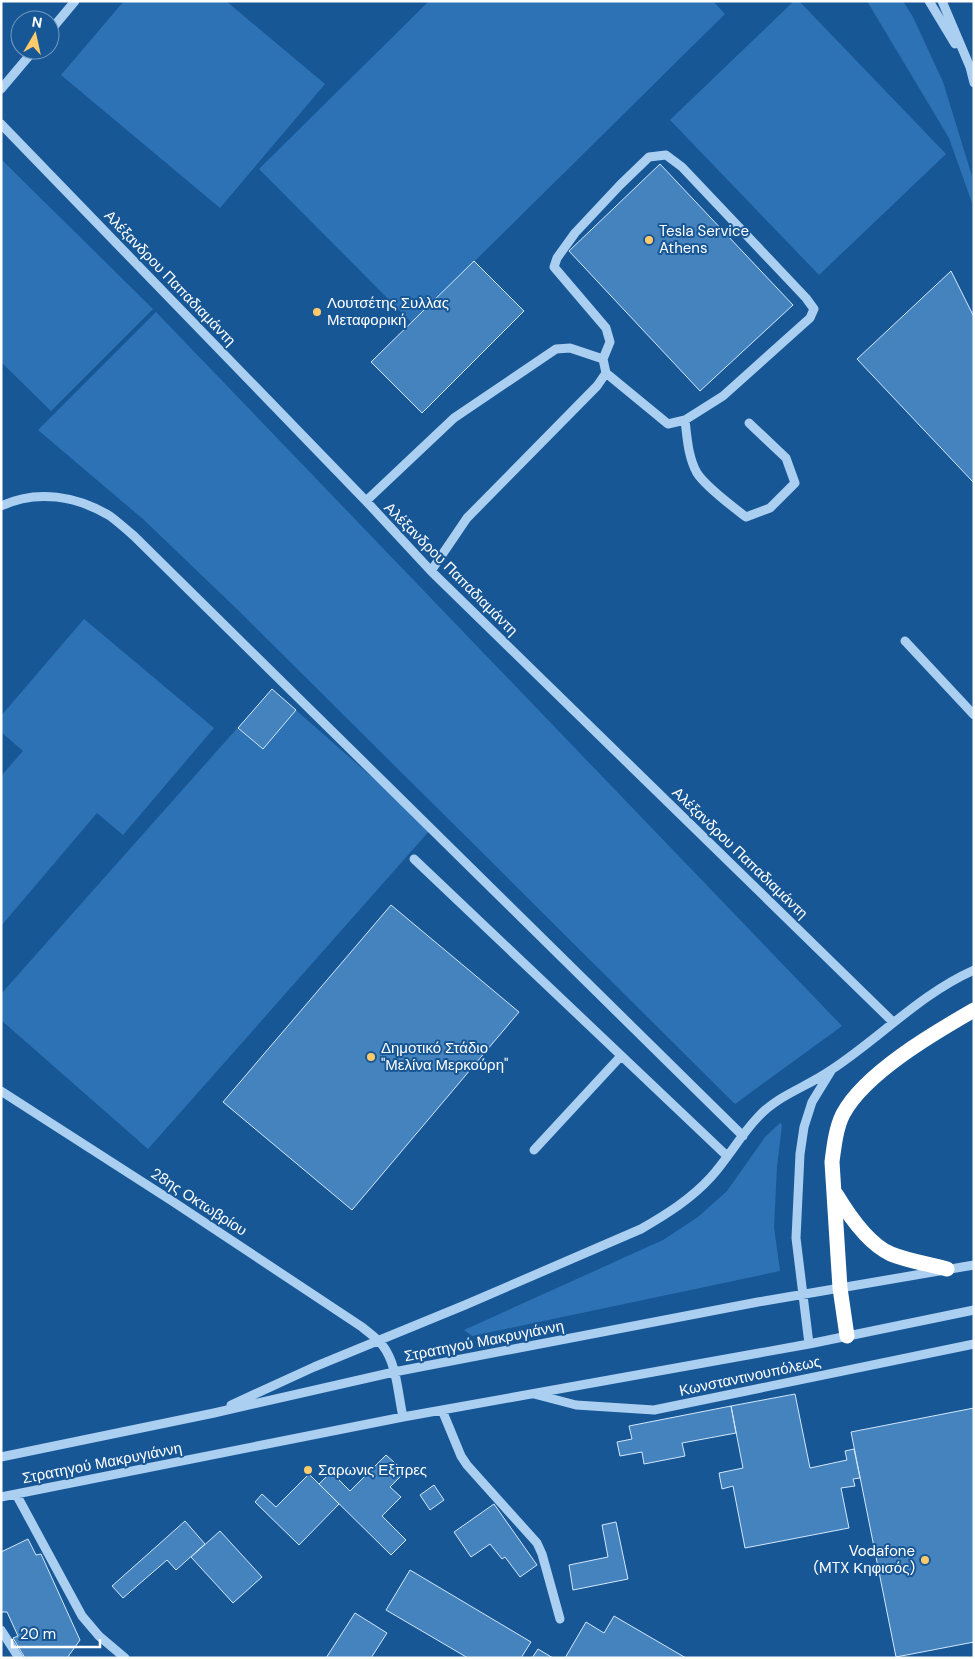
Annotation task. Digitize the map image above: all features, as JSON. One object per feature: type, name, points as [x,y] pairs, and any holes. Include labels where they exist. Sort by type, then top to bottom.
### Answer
[{"type":"highway","points":[[847,1336],[840,1288],[832,1162],[834,1142],[843,1115],[857,1094],[870,1080],[897,1060],[974,1010]]},
{"type":"highway","points":[[834,1190],[846,1211],[860,1228],[890,1254],[947,1269]]},
{"type":"street","points":[[60,19],[75,1]]},
{"type":"street","points":[[929,1],[970,67]]},
{"type":"street","points":[[942,1],[970,67],[974,83]]},
{"type":"street","points":[[1,89],[26,60]]},
{"type":"street","name":"Αλέξανδρου Παπαδιαμάντη","points":[[1,124],[431,570],[893,1022]]},
{"type":"street","points":[[666,156],[682,167],[806,298],[814,309],[810,318],[723,396],[685,420],[668,424],[606,373],[603,360],[610,342],[606,328],[554,267],[557,258],[575,234],[620,185],[649,157],[666,156]]},
{"type":"street","points":[[366,501],[454,418],[556,349],[570,348],[603,360]]},
{"type":"street","points":[[431,570],[466,518],[597,386],[606,373]]},
{"type":"street","points":[[685,420],[689,449],[698,473],[722,498],[746,518],[770,508],[795,483],[786,458],[749,423]]},
{"type":"street","points":[[1,506],[15,500],[48,495],[80,502],[109,516],[134,536],[743,1136]]},
{"type":"street","points":[[905,641],[974,715]]},
{"type":"street","points":[[414,859],[727,1156]]},
{"type":"street","points":[[214,1414],[314,1367],[465,1305],[648,1225],[668,1214],[691,1197],[712,1176],[758,1117],[778,1099],[831,1070],[927,996],[974,970]]},
{"type":"street","points":[[534,1150],[621,1056]]},
{"type":"street","points":[[809,1344],[796,1238],[800,1154],[804,1127],[812,1102],[831,1070]]},
{"type":"street","name":"28ης Οκτωβρίου","points":[[1,1091],[322,1299],[356,1322],[378,1340]]},
{"type":"street","name":"Στρατηγού Μακρυγιάννη","points":[[1,1456],[214,1414],[394,1372],[803,1294],[974,1265]]},
{"type":"street","name":"Στρατηγού Μακρυγιάννη","points":[[1,1497],[403,1417],[809,1344],[974,1310]]},
{"type":"street","points":[[378,1340],[387,1352],[394,1372],[403,1417]]},
{"type":"street","name":"Κωνσταντινουπόλεως","points":[[531,1393],[576,1405],[654,1410],[974,1344]]},
{"type":"street","points":[[442,1410],[461,1456],[467,1465],[537,1543],[542,1554],[560,1619]]},
{"type":"street","points":[[16,1494],[82,1616],[99,1636],[125,1658]]},
{"type":"street","points":[[1,1630],[19,1658]]},
{"type":"shaded area","points":[[124,1],[226,1],[325,84],[220,208],[61,75]]},
{"type":"shaded area","points":[[429,1],[713,1],[725,14],[412,323],[259,169]]},
{"type":"shaded area","points":[[794,1],[799,1],[946,154],[819,275],[670,120]]},
{"type":"shaded area","points":[[867,1],[903,1],[913,17],[943,82],[972,176],[972,203],[949,138]]},
{"type":"shaded area","points":[[1,159],[153,309],[51,411],[1,362]]},
{"type":"shaded area","points":[[156,312],[842,1026],[735,1104],[240,612],[144,520],[38,430]]},
{"type":"shaded area","points":[[84,619],[214,728],[123,835],[97,813],[1,926],[1,776],[23,751],[1,732],[1,716]]},
{"type":"shaded area","points":[[272,689],[431,829],[148,1149],[1,1020],[1,994]]},
{"type":"shaded area","points":[[780,1123],[782,1125],[777,1167],[774,1227],[780,1271],[472,1336],[464,1330],[663,1240],[698,1217],[727,1191],[765,1137]]},
{"type":"building","points":[[660,164],[793,305],[700,391],[569,251]]},
{"type":"building","points":[[474,261],[524,311],[422,413],[371,362]]},
{"type":"building","points":[[951,271],[974,317],[974,483],[857,359]]},
{"type":"building","points":[[272,689],[296,710],[263,749],[238,728]]},
{"type":"building","name":"Δημοτικό Στάδιο \"Μελίνα Μερκούρη\"","points":[[391,905],[519,1012],[352,1210],[223,1102]]},
{"type":"building","points":[[795,1394],[810,1468],[847,1460],[845,1451],[854,1449],[860,1478],[853,1479],[855,1486],[841,1488],[849,1528],[745,1548],[733,1486],[722,1489],[719,1473],[743,1468],[731,1406]]},
{"type":"building","points":[[731,1406],[736,1433],[682,1443],[685,1456],[644,1464],[642,1452],[620,1456],[617,1442],[632,1439],[629,1426]]},
{"type":"building","name":"Vodafone (MTX Κηφισός)","points":[[974,1408],[974,1642],[896,1657],[851,1432]]},
{"type":"building","points":[[386,1455],[405,1472],[390,1487],[401,1497],[382,1516],[406,1540],[391,1555],[319,1484],[331,1472],[350,1491]]},
{"type":"building","points":[[309,1474],[339,1504],[299,1545],[255,1502],[262,1494],[276,1507]]},
{"type":"building","points":[[434,1485],[444,1500],[430,1510],[420,1495]]},
{"type":"building","points":[[494,1504],[537,1565],[520,1577],[505,1557],[502,1559],[490,1544],[471,1557],[454,1532]]},
{"type":"building","points":[[185,1521],[205,1544],[176,1570],[167,1560],[123,1598],[112,1586]]},
{"type":"building","points":[[616,1522],[628,1579],[573,1590],[569,1565],[608,1557],[602,1525]]},
{"type":"building","points":[[220,1531],[262,1577],[233,1603],[191,1557]]},
{"type":"building","points":[[28,1539],[36,1555],[41,1554],[80,1640],[67,1658],[25,1658],[13,1638],[18,1636],[7,1612],[2,1612],[1,1610],[1,1552]]},
{"type":"building","points":[[410,1570],[531,1642],[521,1658],[468,1658],[386,1610]]},
{"type":"building","points":[[355,1613],[387,1633],[371,1658],[326,1658]]},
{"type":"building","points":[[614,1616],[686,1658],[565,1658],[586,1622],[604,1633]]},
{"type":"building","points":[[538,1649],[553,1658],[532,1658]]},
{"type":"place","name":"Tesla Service Athens","points":[[649,240]]},
{"type":"place","name":"Λουτσέτης Συλλας Μεταφορική","points":[[317,312]]},
{"type":"place","name":"Δημοτικό Στάδιο \"Μελίνα Μερκούρη\"","points":[[371,1057]]},
{"type":"place","name":"Σαρωνις Εξπρες","points":[[308,1470]]},
{"type":"place","name":"Vodafone (MTX Κηφισός)","points":[[925,1560]]}]
